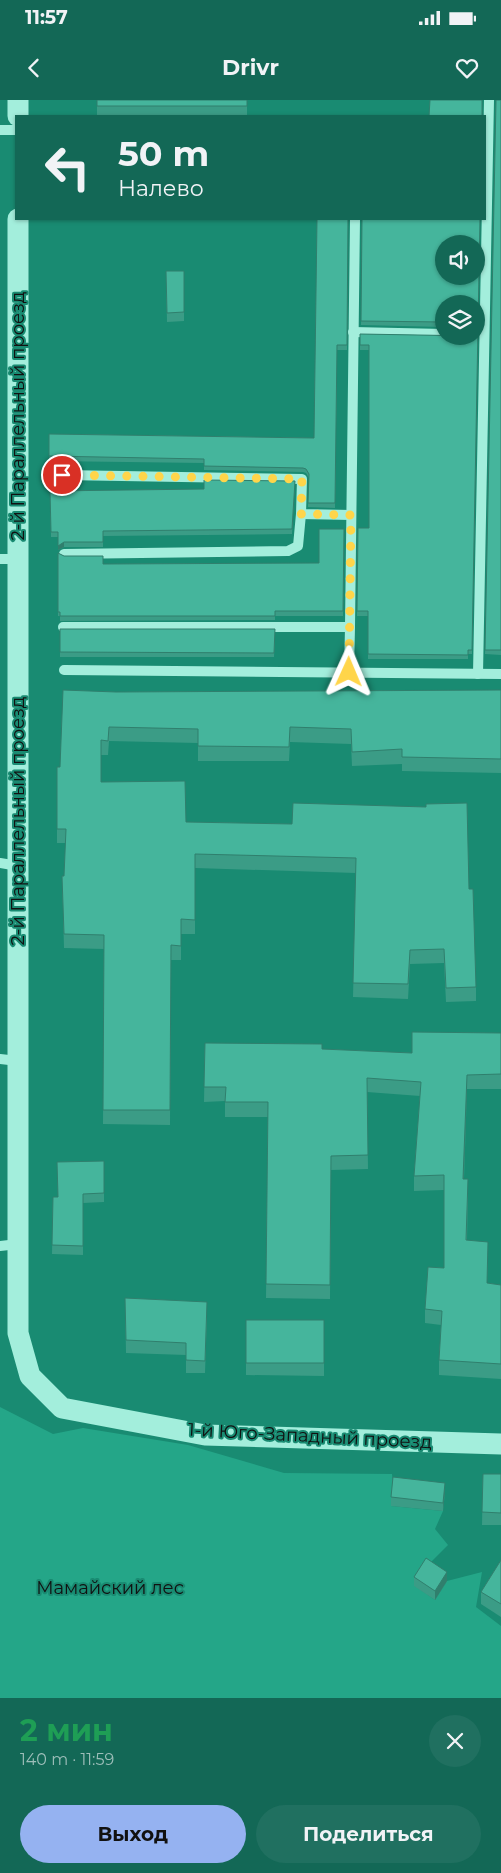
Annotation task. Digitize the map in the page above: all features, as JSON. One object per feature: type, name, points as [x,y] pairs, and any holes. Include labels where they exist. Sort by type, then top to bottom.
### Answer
[{"type":"street","points":[[18,100],[18,115]]},
{"type":"street","name":"2-й Параллельный проезд","points":[[18,220],[9,559],[9,1245],[18,1333],[30,1376],[62,1408]]},
{"type":"street","name":"1-й Юго-Западный проезд","points":[[62,1408],[205,1435],[501,1444]]},
{"type":"lane","points":[[486,178],[489,100]]},
{"type":"lane","points":[[0,130],[15,130]]},
{"type":"lane","points":[[349,672],[355,220]]},
{"type":"lane","points":[[482,295],[484,220]]},
{"type":"lane","points":[[354,332],[435,334]]},
{"type":"lane","points":[[478,674],[480,345]]},
{"type":"lane","points":[[62,475],[302,479],[298,546],[288,551],[64,554]]},
{"type":"lane","points":[[301,514],[351,515]]},
{"type":"lane","points":[[63,627],[350,627]]},
{"type":"lane","points":[[64,670],[501,674]]},
{"type":"green space","name":"Мамайский лес","points":[[0,1407],[53,1434],[83,1428],[188,1445],[284,1473],[392,1474],[391,1506],[443,1511],[435,1529],[448,1545],[426,1567],[414,1585],[435,1600],[447,1581],[482,1572],[476,1607],[501,1626],[501,1698],[0,1698]]},
{"type":"building","points":[[97,100],[247,100],[247,106],[97,106]]},
{"type":"building","points":[[430,100],[482,100],[482,115],[429,115]]},
{"type":"building","points":[[496,100],[501,100],[501,650],[485,650]]},
{"type":"building","points":[[317,220],[348,220],[347,345],[337,345],[335,503],[308,503],[309,474],[303,468],[204,466],[204,459],[49,456],[49,434],[314,438]]},
{"type":"building","points":[[362,220],[480,220],[480,235],[435,235],[435,285],[479,285],[479,295],[435,295],[435,322],[361,321]]},
{"type":"building","points":[[166,271],[184,271],[184,312],[167,313]]},
{"type":"building","points":[[360,334],[435,335],[435,345],[478,345],[472,650],[468,650],[468,655],[368,654],[368,611],[357,611],[358,528],[369,528],[369,345],[360,345]]},
{"type":"building","points":[[204,480],[295,481],[292,529],[103,531],[103,542],[64,542],[58,546],[58,532],[51,532],[50,491],[204,489]]},
{"type":"building","points":[[319,529],[344,529],[343,611],[275,611],[275,616],[60,616],[60,612],[58,612],[58,553],[64,556],[103,556],[103,564],[319,563]]},
{"type":"building","points":[[60,629],[275,629],[274,653],[60,652]]},
{"type":"building","points":[[63,690],[116,692],[501,690],[501,759],[402,757],[402,749],[352,752],[351,729],[290,727],[289,747],[198,746],[198,729],[109,727],[108,741],[101,740],[101,782],[185,781],[186,822],[292,824],[293,803],[426,807],[426,804],[467,803],[469,889],[473,889],[476,987],[446,988],[444,949],[410,950],[408,984],[353,983],[356,858],[195,854],[195,920],[181,919],[181,946],[171,945],[170,1110],[103,1110],[104,935],[64,934],[62,876],[64,876],[66,829],[57,829],[57,767],[60,767]]},
{"type":"building","points":[[412,1032],[501,1033],[501,1074],[467,1075],[463,1179],[468,1179],[466,1240],[488,1242],[487,1283],[501,1285],[501,1364],[439,1360],[442,1311],[425,1309],[428,1267],[444,1268],[444,1175],[414,1176],[421,1082],[367,1078],[368,1155],[331,1156],[330,1285],[266,1284],[268,1102],[225,1102],[226,1087],[204,1087],[205,1043],[322,1044],[322,1049],[412,1053]]},
{"type":"building","points":[[104,1161],[104,1193],[83,1194],[83,1246],[52,1245],[53,1197],[58,1197],[57,1162]]},
{"type":"building","points":[[125,1298],[207,1302],[205,1361],[186,1360],[186,1343],[126,1340]]},
{"type":"building","points":[[246,1320],[324,1320],[324,1363],[246,1363]]},
{"type":"building","points":[[483,1474],[501,1474],[501,1513],[482,1512]]},
{"type":"building","points":[[393,1477],[445,1483],[443,1503],[391,1497]]},
{"type":"building","points":[[426,1558],[447,1572],[435,1591],[414,1577]]},
{"type":"building","points":[[501,1560],[501,1604],[481,1592]]},
{"type":"route","points":[[62,475],[302,479],[301,514],[351,515],[349,672]]}]
